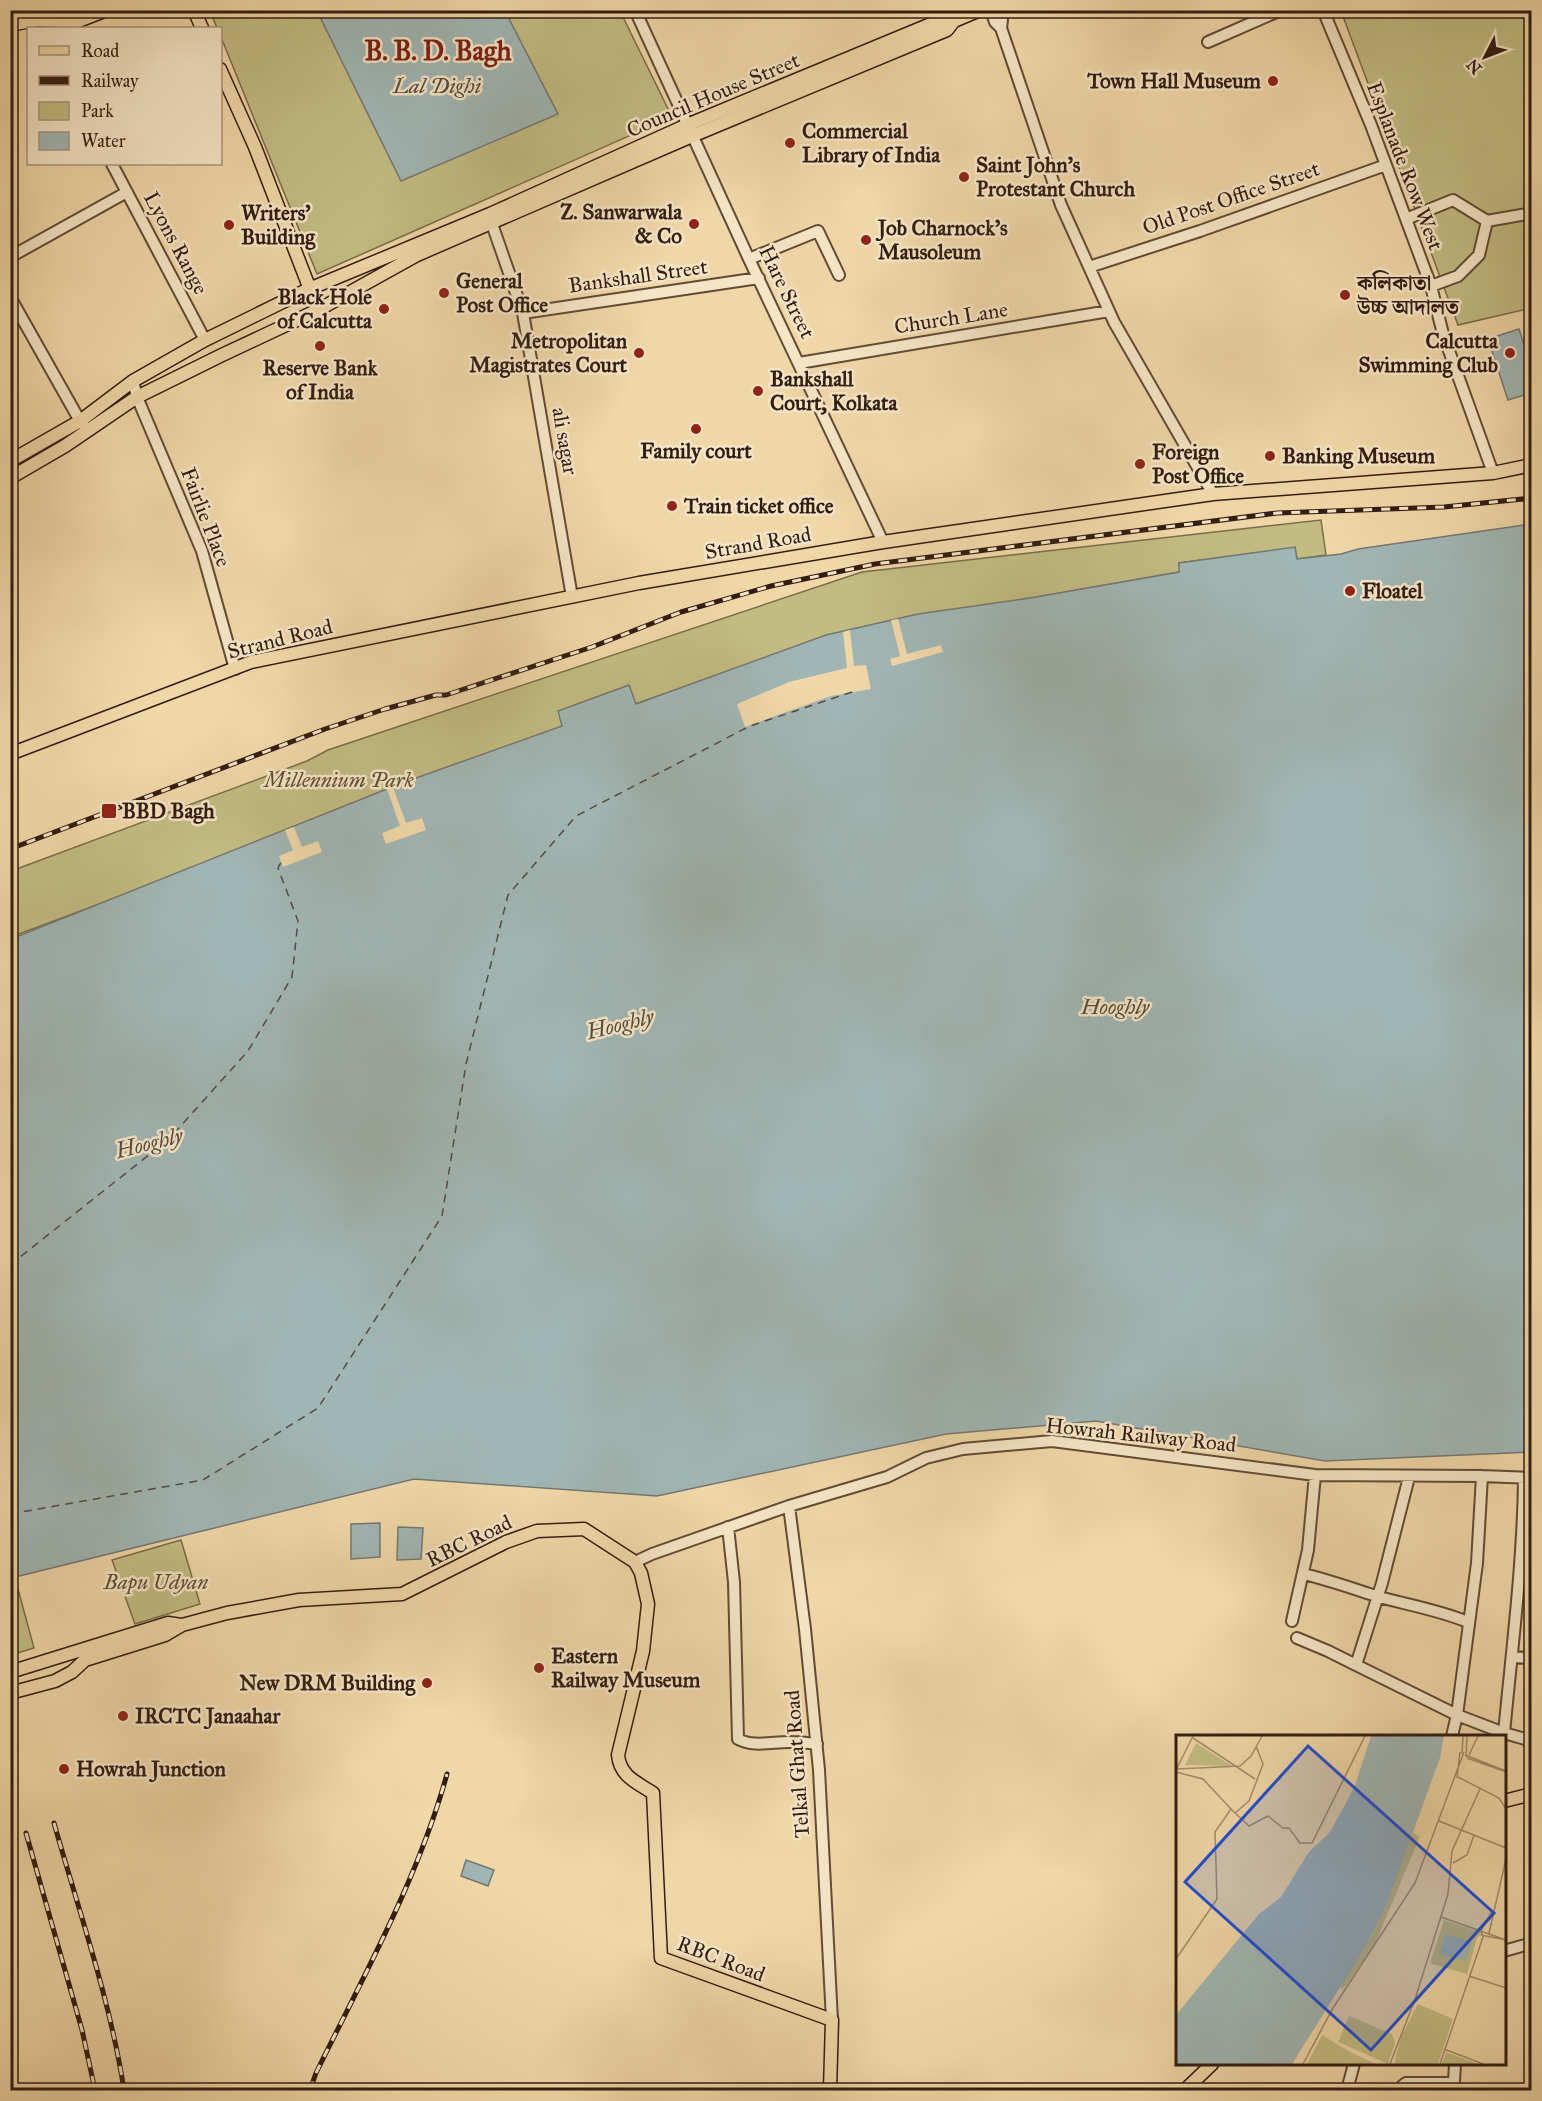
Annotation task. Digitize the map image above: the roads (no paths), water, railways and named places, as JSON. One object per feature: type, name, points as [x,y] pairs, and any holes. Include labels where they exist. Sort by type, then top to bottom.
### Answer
[{"type":"main road","points":[[10,16],[15,10]]},
{"type":"main road","points":[[10,26],[76,22],[107,10]]},
{"type":"main road","points":[[194,10],[202,27]]},
{"type":"main road","name":"Council House Street","points":[[491,219],[690,130],[947,30],[954,21],[980,10]]},
{"type":"main road","points":[[222,73],[255,147],[318,310]]},
{"type":"main road","points":[[10,461],[80,421],[133,381],[205,340],[309,289],[491,219]]},
{"type":"main road","points":[[10,478],[137,398],[318,310],[417,255],[491,219]]},
{"type":"main road","name":"Strand Road","points":[[10,754],[251,662],[639,583],[884,542],[1213,494],[1493,473],[1532,465]]},
{"type":"main road","name":"RBC Road","points":[[10,1693],[55,1681],[72,1672],[85,1660],[165,1635],[182,1625],[299,1600],[402,1594],[506,1542],[537,1531],[584,1529],[635,1562],[641,1573],[648,1604],[643,1650],[618,1755],[619,1766],[628,1778],[653,1793],[661,1958],[832,2020]]},
{"type":"main road","name":"RBC Road","points":[[10,1672],[168,1623],[182,1625]]},
{"type":"main road","points":[[1506,1800],[1532,1794]]},
{"type":"main road","points":[[830,2091],[832,2020]]},
{"type":"main road","points":[[1185,2091],[1211,2065]]},
{"type":"street","name":"Hare Street","points":[[635,10],[749,259],[884,542]]},
{"type":"street","points":[[991,10],[995,21],[1001,28],[1061,205],[1109,311],[1213,494]]},
{"type":"street","points":[[999,10],[1002,20],[1001,28]]},
{"type":"street","points":[[1208,42],[1281,10]]},
{"type":"street","name":"Esplanade Row West","points":[[1323,10],[1386,165],[1431,286],[1443,334],[1493,473]]},
{"type":"street","name":"Lyons Range","points":[[113,165],[205,340]]},
{"type":"street","name":"Old Post Office Street","points":[[1089,267],[1200,231],[1386,165]]},
{"type":"street","points":[[10,257],[128,192]]},
{"type":"street","points":[[1406,219],[1453,200],[1488,221],[1532,213]]},
{"type":"street","name":"ali sagar","points":[[491,219],[523,313],[572,597]]},
{"type":"street","points":[[1431,286],[1458,276],[1479,255],[1488,221]]},
{"type":"street","points":[[749,259],[818,231],[839,275]]},
{"type":"street","name":"Bankshall Street","points":[[523,313],[759,278]]},
{"type":"street","points":[[10,297],[80,421],[88,430]]},
{"type":"street","name":"Church Lane","points":[[799,363],[1109,311]]},
{"type":"street","name":"Fairlie Place","points":[[133,381],[137,398],[202,551],[235,669]]},
{"type":"street","name":"Howrah Railway Road","points":[[635,1562],[789,1506],[887,1476],[926,1458],[963,1449],[1052,1441],[1315,1475],[1482,1476],[1528,1479]]},
{"type":"street","points":[[1292,1621],[1304,1574],[1315,1475]]},
{"type":"street","points":[[1452,1735],[1465,1660],[1477,1563],[1482,1476]]},
{"type":"street","points":[[1356,1665],[1397,1529],[1409,1477]]},
{"type":"street","points":[[1504,1733],[1528,1479]]},
{"type":"street","name":"Telkal Ghat Road","points":[[789,1506],[817,1744],[832,2020]]},
{"type":"street","points":[[728,1527],[734,1582],[738,1739],[744,1743],[817,1744]]},
{"type":"street","points":[[1304,1574],[1452,1615],[1468,1622]]},
{"type":"street","points":[[1297,1638],[1457,1715],[1532,1741]]},
{"type":"street","points":[[1512,1657],[1532,1658]]},
{"type":"street","points":[[1506,1950],[1532,1943]]},
{"type":"street","points":[[1347,2091],[1354,2065]]},
{"type":"street","points":[[1402,2091],[1402,2086],[1406,2083],[1452,2083],[1455,2065]]},
{"type":"water","name":"Lal Dighi","points":[[317,11],[505,11],[558,114],[401,181]]},
{"type":"water","name":"Calcutta Swimming Club","points":[[1519,329],[1531,367],[1531,393],[1508,400],[1488,339]]},
{"type":"water","name":"Hooghly","points":[[1531,524],[1531,1452],[1325,1461],[1096,1421],[946,1434],[657,1496],[414,1479],[11,1578],[11,939],[402,783],[562,726],[558,711],[629,685],[636,704],[826,635],[918,614],[1030,598],[1179,572],[1179,563],[1295,547],[1297,559]]},
{"type":"water","points":[[380,1523],[380,1557],[351,1559],[351,1524]]},
{"type":"water","points":[[398,1527],[423,1528],[421,1559],[397,1560]]},
{"type":"water","points":[[466,1860],[494,1870],[488,1886],[461,1876]]},
{"type":"railway","points":[[10,849],[325,729],[385,709],[436,695],[446,695],[592,647],[681,612],[771,586],[875,564],[1277,513],[1444,507],[1532,498]]},
{"type":"railway","points":[[310,2090],[316,2073],[389,1926],[421,1851],[447,1774]]},
{"type":"railway","points":[[54,1823],[111,2022],[124,2090]]},
{"type":"railway","points":[[26,1833],[82,2030],[95,2090]]},
{"type":"place","name":"Town Hall Museum","points":[[1273,81]]},
{"type":"place","name":"Commercial Library of India","points":[[790,143]]},
{"type":"place","name":"Saint John's Protestant Church","points":[[964,177]]},
{"type":"place","name":"Z. Sanwarwala & Co","points":[[694,224]]},
{"type":"place","name":"Writers' Building","points":[[229,225]]},
{"type":"place","name":"Job Charnock’s Mausoleum","points":[[866,240]]},
{"type":"place","name":"General Post Office","points":[[444,293]]},
{"type":"place","name":"কলিকাতা উচ্চ আদালত","points":[[1345,295]]},
{"type":"place","name":"Black Hole of Calcutta","points":[[384,309]]},
{"type":"place","name":"Reserve Bank of India","points":[[320,346]]},
{"type":"place","name":"Metropolitan Magistrates Court","points":[[639,353]]},
{"type":"place","name":"Calcutta Swimming Club","points":[[1510,353]]},
{"type":"place","name":"Bankshall Court, Kolkata","points":[[758,391]]},
{"type":"place","name":"Family court","points":[[696,429]]},
{"type":"place","name":"Banking Museum","points":[[1270,456]]},
{"type":"place","name":"Foreign Post Office","points":[[1140,464]]},
{"type":"place","name":"Train ticket office","points":[[672,506]]},
{"type":"place","name":"Floatel","points":[[1350,591]]},
{"type":"place","name":"BBD Bagh","points":[[109,811]]},
{"type":"place","name":"Eastern Railway Museum","points":[[539,1668]]},
{"type":"place","name":"New DRM Building","points":[[427,1683]]},
{"type":"place","name":"IRCTC Janaahar","points":[[123,1716]]},
{"type":"place","name":"Howrah Junction","points":[[64,1769]]},
{"type":"district","name":"B. B. D. Bagh","points":[[438,50]]},
{"type":"park label","name":"Millennium Park","points":[[339,780]]},
{"type":"park label","name":"Bapu Udyan","points":[[156,1582]]}]
